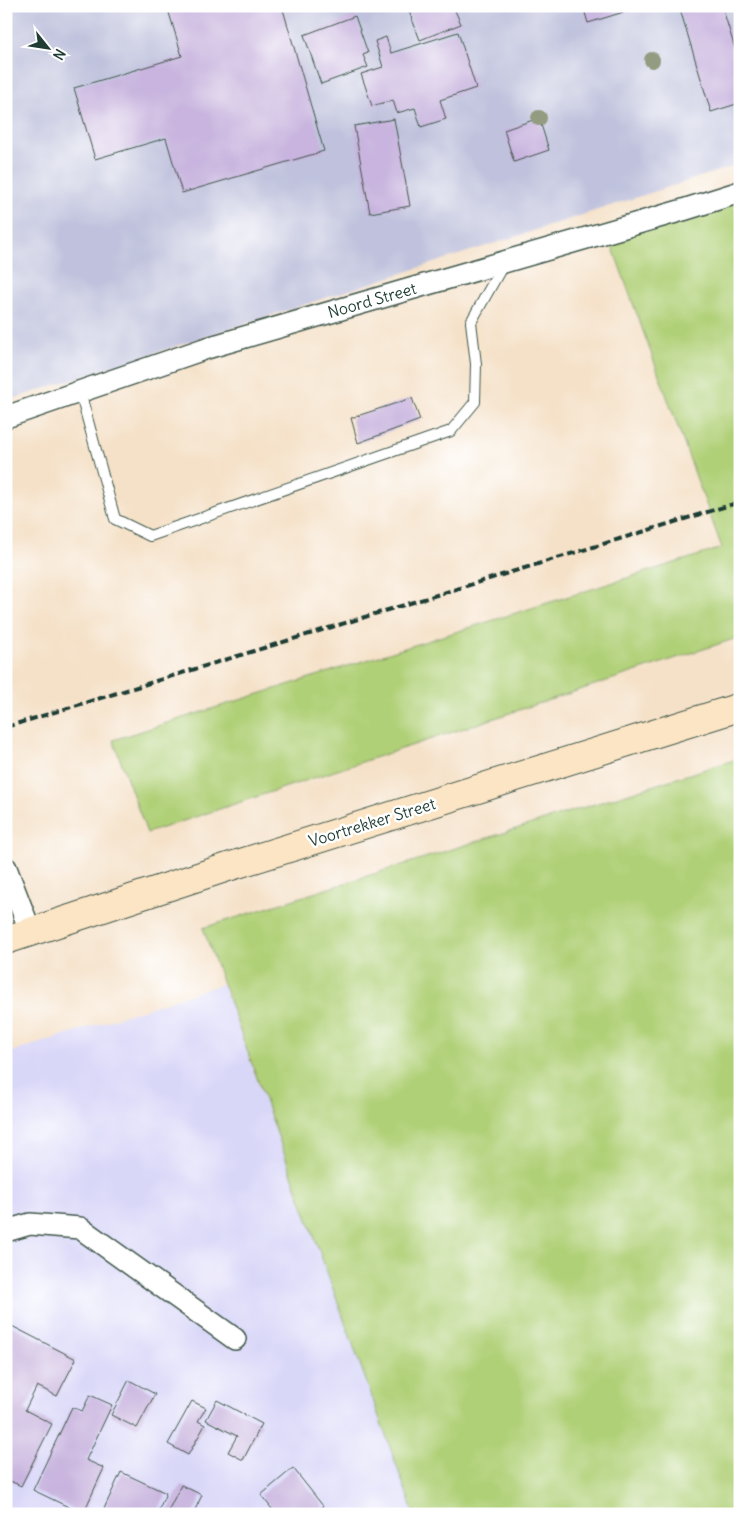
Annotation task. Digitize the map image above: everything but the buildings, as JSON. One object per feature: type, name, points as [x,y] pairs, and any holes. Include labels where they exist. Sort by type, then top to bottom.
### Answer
[{"type":"main road","name":"Voortrekker Street","points":[[19,937],[228,867],[740,707]]},
{"type":"street","name":"Noord Street","points":[[6,417],[207,348],[740,192]]},
{"type":"street","points":[[6,868],[19,937]]},
{"type":"street","points":[[6,1232],[30,1224],[80,1228],[235,1339]]},
{"type":"lane","points":[[80,392],[115,519],[150,536],[451,431],[476,402],[476,364],[471,322],[504,262]]},
{"type":"shaded area","points":[[6,6],[740,6],[740,164],[6,401]]},
{"type":"shaded area","points":[[222,984],[414,1514],[6,1514],[6,1054]]},
{"type":"green space","points":[[740,190],[740,637],[147,833],[113,740],[722,548],[607,232]]},
{"type":"green space","points":[[740,758],[740,1514],[414,1514],[203,928]]},
{"type":"railway","points":[[6,727],[740,502]]}]
